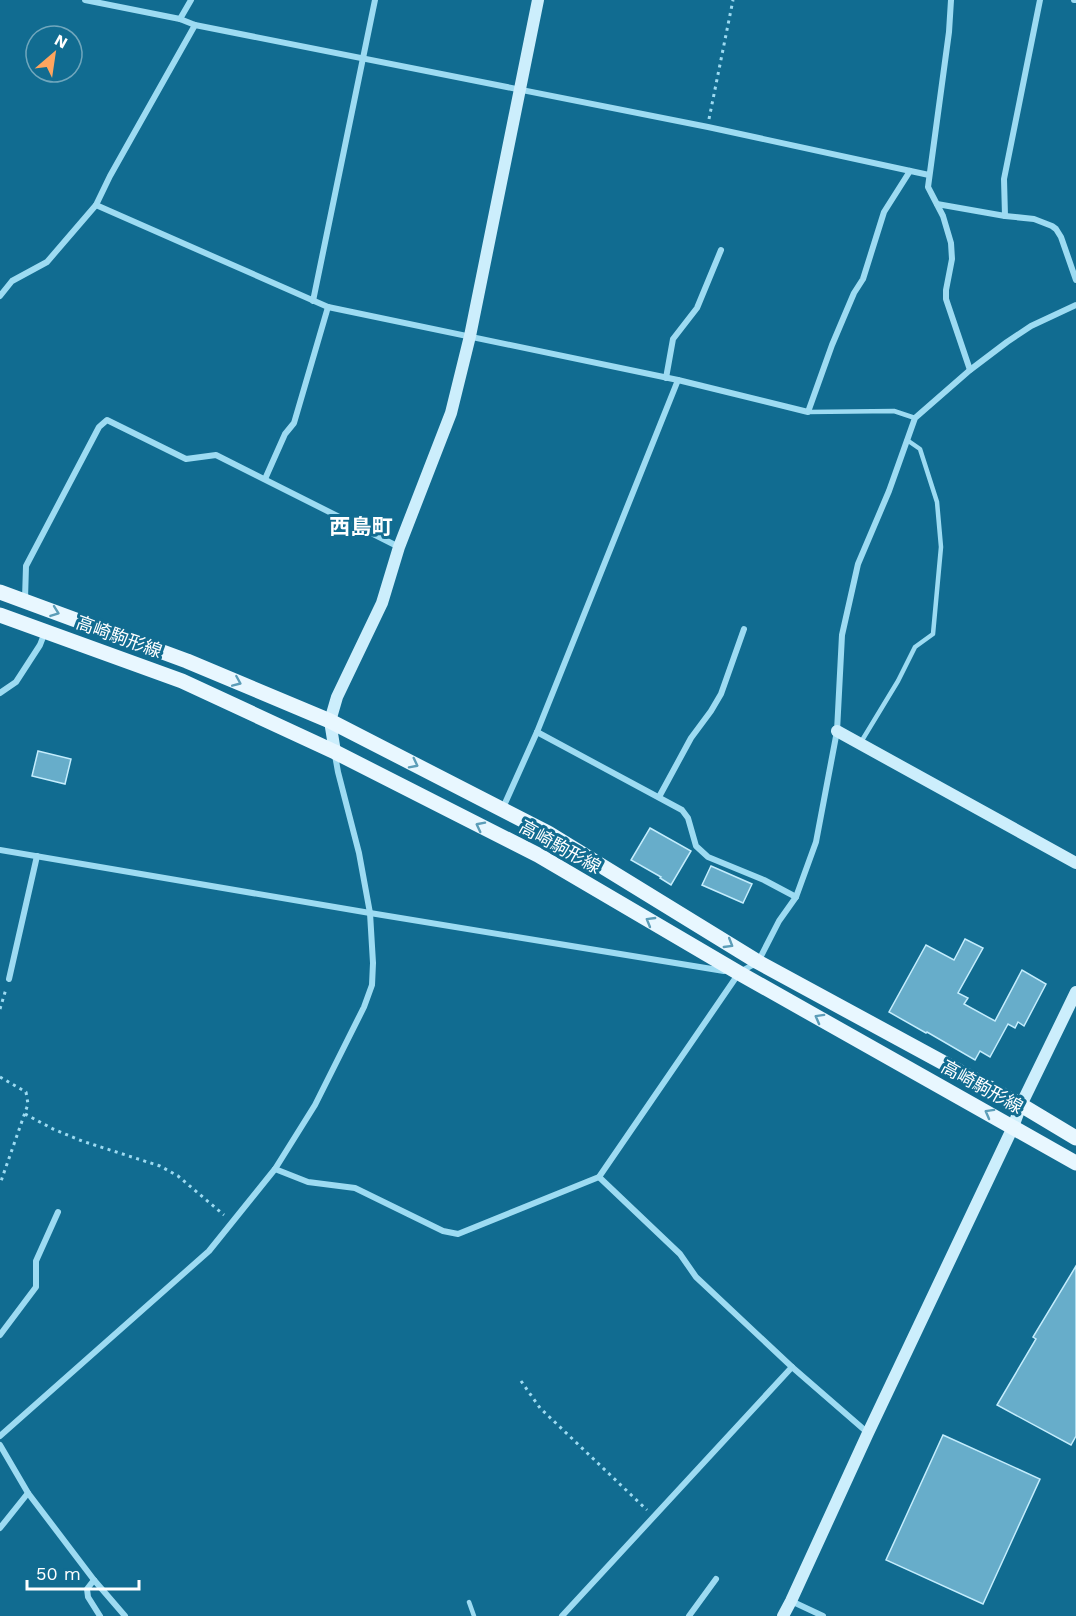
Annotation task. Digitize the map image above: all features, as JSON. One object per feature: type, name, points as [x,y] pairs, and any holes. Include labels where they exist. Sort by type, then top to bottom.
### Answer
[{"type":"main road","name":"高崎駒形線","points":[[0,592],[187,661],[330,721],[548,833],[758,962],[1021,1105],[1076,1138]]},
{"type":"main road","name":"高崎駒形線","points":[[0,615],[182,681],[335,752],[538,855],[739,973],[1076,1163]]},
{"type":"street","points":[[85,0],[180,19],[195,25],[708,127],[929,175]]},
{"type":"street","points":[[180,19],[191,0]]},
{"type":"street","points":[[313,301],[375,0]]},
{"type":"street","points":[[0,1436],[209,1251],[233,1222],[275,1169],[315,1105],[372,985],[370,913],[359,853],[338,772],[330,721],[337,697],[382,603],[399,547],[451,413],[470,336],[538,0]]},
{"type":"street","points":[[951,0],[949,32],[928,187],[943,216],[951,243],[952,259],[946,299],[970,370]]},
{"type":"street","points":[[1005,216],[1004,179],[1040,0]]},
{"type":"street","points":[[0,296],[12,281],[47,262],[96,205],[195,25]]},
{"type":"street","points":[[96,205],[328,307],[678,380],[808,412],[832,345],[854,293],[863,279],[884,213],[910,171]]},
{"type":"street","points":[[938,204],[1034,219],[1052,226],[1061,237],[1076,280]]},
{"type":"street","points":[[666,378],[673,339],[697,308],[722,250]]},
{"type":"street","points":[[275,1169],[308,1182],[355,1188],[443,1231],[458,1234],[599,1177],[739,973],[758,962],[779,921],[796,897],[816,842],[837,730],[842,635],[858,564],[889,491],[915,418],[970,370],[1007,342],[1076,304]]},
{"type":"street","points":[[265,479],[285,434],[294,423],[328,307]]},
{"type":"street","points":[[501,810],[537,732],[678,380]]},
{"type":"street","points":[[25,601],[26,566],[99,427],[107,420],[186,459],[216,455],[399,547]]},
{"type":"street","points":[[659,797],[687,746],[721,694],[744,629]]},
{"type":"street","points":[[0,693],[16,682],[40,645],[46,630]]},
{"type":"street","points":[[837,730],[1076,863]]},
{"type":"street","points":[[537,732],[682,810],[688,818],[696,846],[708,857],[764,880],[796,897]]},
{"type":"street","points":[[0,850],[739,973]]},
{"type":"street","points":[[9,979],[37,856]]},
{"type":"street","points":[[783,1616],[1076,992]]},
{"type":"street","points":[[599,1177],[680,1254],[696,1277],[792,1367],[868,1433]]},
{"type":"street","points":[[0,1335],[36,1287],[36,1261],[58,1212]]},
{"type":"street","points":[[562,1616],[792,1367]]},
{"type":"street","points":[[0,1445],[28,1492],[94,1580],[125,1616]]},
{"type":"street","points":[[0,1528],[28,1492]]},
{"type":"street","points":[[689,1616],[716,1579]]},
{"type":"street","points":[[94,1580],[87,1589],[88,1597],[100,1616]]},
{"type":"street","points":[[791,1601],[823,1616]]},
{"type":"lane","points":[[808,412],[894,411],[915,418]]},
{"type":"lane","points":[[861,742],[898,681],[915,647],[933,634],[941,547],[937,502],[920,448],[907,440]]},
{"type":"lane","points":[[469,1602],[474,1616]]},
{"type":"path","points":[[708,127],[733,0]]},
{"type":"path","points":[[0,1009],[9,979]]},
{"type":"path","points":[[0,1077],[26,1092],[27,1104],[0,1184]]},
{"type":"path","points":[[25,1114],[82,1141],[160,1166],[178,1176],[233,1222]]},
{"type":"path","points":[[521,1381],[540,1408],[654,1517]]},
{"type":"building","points":[[38,751],[71,759],[65,784],[32,776]]},
{"type":"building","points":[[650,828],[691,851],[671,885],[631,860]]},
{"type":"building","points":[[711,866],[752,884],[743,903],[702,885]]},
{"type":"building","points":[[965,939],[983,948],[958,993],[968,998],[964,1004],[995,1021],[1022,970],[1046,984],[1024,1026],[1018,1022],[1015,1028],[1008,1024],[990,1057],[980,1051],[975,1060],[889,1012],[926,945],[954,960]]},
{"type":"building","points":[[1076,1266],[1076,1436],[1071,1445],[997,1405],[1036,1339],[1033,1337]]},
{"type":"building","points":[[943,1435],[1040,1479],[983,1604],[886,1560]]},
{"type":"district","name":"西島町","points":[[361,527]]}]
